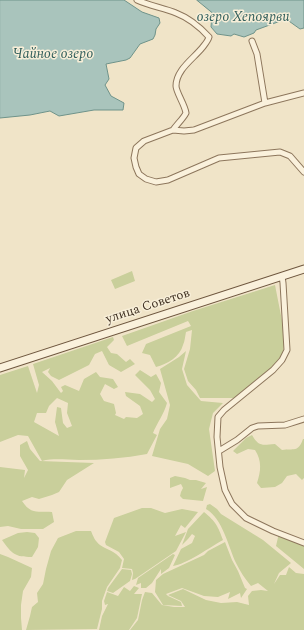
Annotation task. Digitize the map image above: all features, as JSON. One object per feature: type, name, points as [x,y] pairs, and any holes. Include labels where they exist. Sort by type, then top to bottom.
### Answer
[{"type":"main road","name":"улица Советов","points":[[0,368],[304,269]]},
{"type":"street","points":[[137,0],[158,8],[175,12],[189,19],[209,37],[199,52],[179,74],[176,88],[186,113],[173,130]]},
{"type":"street","points":[[252,41],[257,54],[265,103]]},
{"type":"street","points":[[304,93],[265,103],[194,130],[173,130],[144,141],[136,148],[134,158],[139,174],[146,180],[156,182],[168,180],[219,158],[280,152],[290,156],[304,172]]},
{"type":"street","points":[[282,276],[287,350],[282,360],[274,370],[224,410],[218,417],[217,437],[220,467],[225,490],[232,504],[246,518],[273,531],[304,543]]},
{"type":"street","points":[[219,451],[237,440],[252,428],[258,426],[285,425],[304,419]]},
{"type":"green space","points":[[132,271],[135,281],[115,289],[111,280]]},
{"type":"green space","points":[[275,285],[285,336],[283,354],[248,390],[234,398],[200,398],[196,390],[188,381],[184,369],[190,349],[192,330],[186,332],[184,343],[179,353],[164,364],[156,367],[150,355],[142,353],[146,344],[191,326],[188,321],[127,346],[122,336],[193,311]]},
{"type":"green space","points":[[113,337],[114,340],[107,347],[111,353],[117,354],[126,362],[130,359],[135,364],[121,372],[109,365],[102,351],[95,354],[89,365],[59,380],[51,376],[48,372],[50,368],[42,372],[52,381],[61,393],[63,391],[61,387],[65,385],[79,391],[84,379],[96,372],[100,377],[113,379],[118,387],[114,389],[105,384],[100,394],[104,401],[114,404],[115,415],[124,419],[126,417],[137,418],[143,414],[140,406],[126,396],[125,392],[140,394],[152,402],[155,399],[150,390],[135,375],[140,370],[151,377],[156,374],[161,383],[159,392],[167,403],[153,433],[157,435],[147,454],[105,459],[56,459],[42,461],[28,436],[18,435],[0,442],[0,375],[28,366],[37,393],[39,385],[33,364]],"holes":[[[57,398],[68,403],[67,413],[72,426],[67,428],[63,423],[61,408],[57,407],[55,422],[59,436],[34,422],[37,413],[46,413],[49,406]]]},
{"type":"green space","points":[[186,351],[182,369],[187,385],[201,401],[223,403],[213,413],[209,429],[215,471],[208,476],[188,464],[152,456],[160,429],[167,419],[170,405],[160,369]]},
{"type":"green space","points":[[252,435],[257,442],[261,444],[275,444],[282,450],[297,448],[304,439],[304,478],[302,480],[296,474],[287,476],[282,483],[275,487],[261,488],[257,483],[260,466],[259,458],[255,450],[248,449],[237,454],[233,451],[246,438]]},
{"type":"green space","points":[[27,441],[30,449],[40,461],[94,463],[67,480],[59,492],[39,499],[32,497],[22,501],[32,510],[39,512],[52,512],[54,522],[43,529],[21,529],[8,526],[0,527],[0,467],[25,470],[24,478],[28,470],[20,456],[20,445]]},
{"type":"green space","points":[[175,476],[206,483],[201,489],[207,487],[203,501],[183,499],[180,496],[183,488],[181,484],[170,488],[170,478]]},
{"type":"green space","points":[[210,504],[221,514],[263,540],[291,563],[279,573],[274,584],[280,575],[286,575],[289,567],[296,573],[304,574],[304,630],[130,630],[138,620],[145,592],[152,593],[162,605],[185,607],[181,601],[168,595],[183,589],[206,600],[221,603],[237,602],[249,605],[248,596],[252,591],[268,591],[258,583],[251,586],[243,575],[236,563],[221,526],[212,513],[206,509],[207,505]]},
{"type":"green space","points":[[142,508],[151,508],[165,513],[182,509],[198,512],[185,528],[181,525],[175,536],[186,532],[176,551],[132,580],[132,569],[122,568],[124,559],[119,552],[106,545],[105,542],[114,518]]},
{"type":"green space","points":[[204,512],[216,524],[223,540],[191,559],[173,566],[181,549],[192,543],[195,536],[192,534],[182,545],[188,529]]},
{"type":"green space","points":[[76,531],[91,531],[98,543],[114,552],[122,560],[120,568],[107,587],[102,601],[102,609],[97,629],[26,630],[32,607],[38,602],[37,593],[43,584],[51,551],[58,538]]},
{"type":"green space","points":[[18,533],[35,533],[39,538],[38,547],[32,557],[14,554],[2,540]]},
{"type":"green space","points":[[279,533],[304,542],[304,569],[276,546]]},
{"type":"green space","points":[[225,542],[245,588],[247,589],[241,598],[240,593],[228,599],[230,592],[218,597],[204,596],[182,588],[166,594],[181,602],[182,606],[163,605],[155,592],[156,580],[163,574],[204,555],[208,551]]},
{"type":"green space","points":[[0,554],[32,568],[31,577],[23,591],[21,605],[22,630],[0,630]]},
{"type":"green space","points":[[173,554],[175,555],[169,568],[161,574],[161,569],[152,583],[146,588],[141,588],[141,583],[136,585],[138,578]]},
{"type":"green space","points":[[122,569],[131,570],[132,574],[130,581],[113,593],[107,591],[108,588]]},
{"type":"green space","points":[[134,586],[139,588],[134,594],[142,594],[137,618],[129,630],[99,630],[102,616],[108,604],[105,605],[104,601],[107,592],[118,596],[124,587],[130,591]]},
{"type":"water","name":"Чайное озеро","points":[[0,0],[124,0],[142,12],[159,18],[160,23],[156,29],[153,39],[140,44],[130,58],[106,64],[109,79],[105,85],[111,96],[124,103],[123,110],[94,110],[59,116],[50,111],[0,118]]},
{"type":"water","name":"озеро Хепоярви","points":[[197,0],[304,0],[304,28],[300,29],[286,19],[256,30],[254,33],[244,37],[234,34],[231,36],[217,34],[211,27],[212,13]]}]
